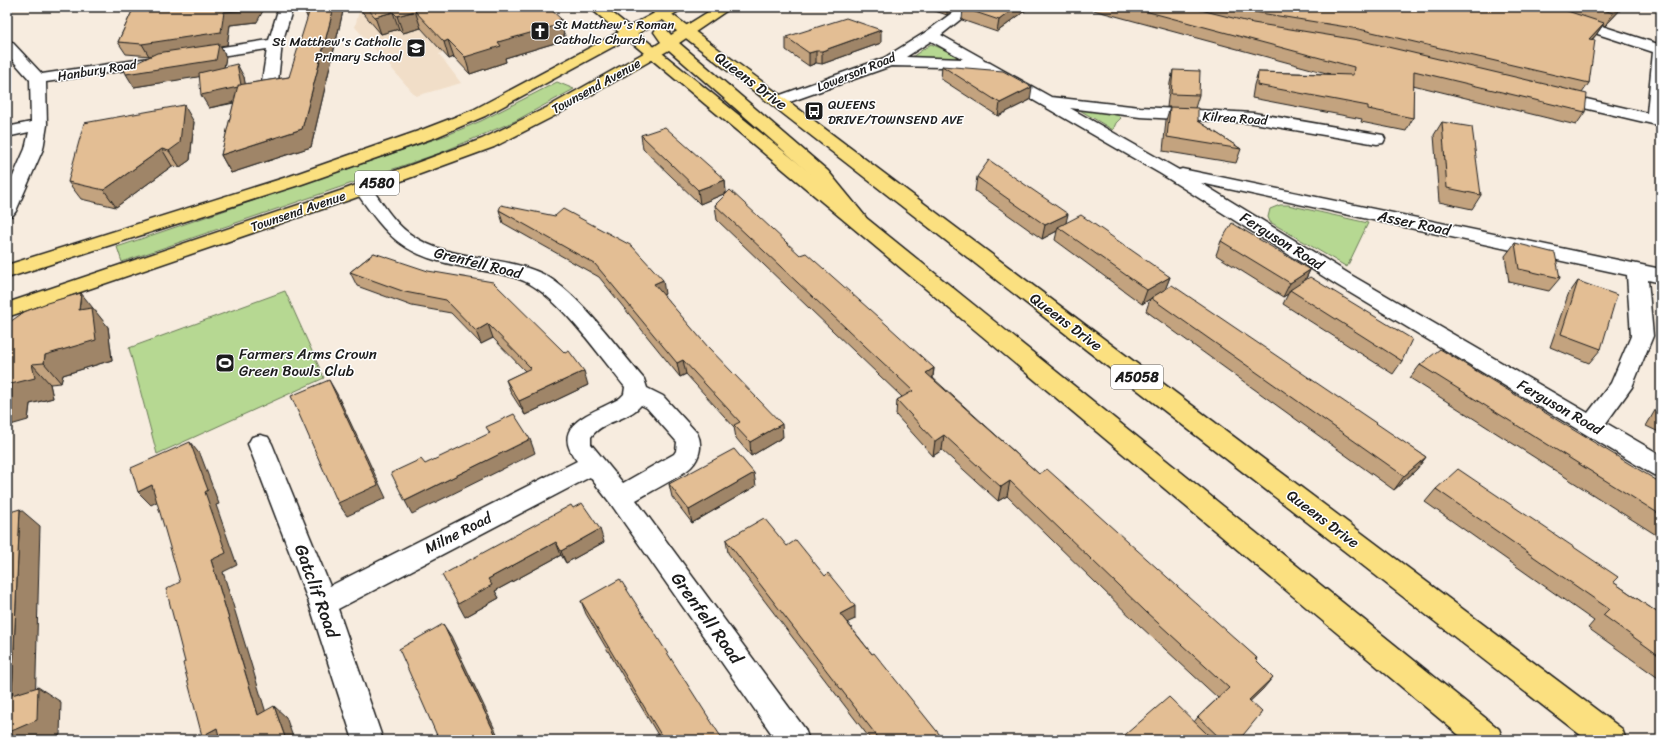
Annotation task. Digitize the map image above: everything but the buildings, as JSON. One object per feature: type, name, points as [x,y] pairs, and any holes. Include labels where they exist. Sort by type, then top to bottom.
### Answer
[{"type":"main road","name":"Queens Drive","points":[[596,7],[628,33],[670,43],[778,101],[1611,740]]},
{"type":"main road","name":"Townsend Avenue","points":[[7,310],[363,189],[488,143],[552,111],[670,43],[725,7]]},
{"type":"main road","name":"Queens Drive","points":[[664,10],[670,43],[864,227],[1488,740]]},
{"type":"main road","name":"Townsend Avenue","points":[[7,272],[296,180],[430,133],[479,112],[628,33],[664,10]]},
{"type":"street","points":[[270,81],[275,43],[286,7]]},
{"type":"street","name":"Lowerson Road","points":[[778,101],[889,62],[931,36],[969,7]]},
{"type":"street","points":[[1529,7],[1661,50],[1658,120],[1538,93]]},
{"type":"street","points":[[931,36],[985,66]]},
{"type":"street","name":"Hanbury Road","points":[[38,79],[275,43]]},
{"type":"street","points":[[7,45],[38,79],[39,125],[34,149],[7,211]]},
{"type":"street","name":"Ferguson Road","points":[[889,62],[924,61],[985,66],[1120,145],[1167,170],[1344,280],[1661,467]]},
{"type":"street","name":"Kilrea Road","points":[[1045,100],[1140,112],[1254,118],[1377,139]]},
{"type":"street","points":[[1120,145],[1123,127],[1140,112]]},
{"type":"street","points":[[7,132],[39,125]]},
{"type":"street","name":"Asser Road","points":[[1167,170],[1661,276]]},
{"type":"street","name":"Grenfell Road","points":[[363,189],[394,229],[415,245],[428,251],[457,259],[518,271],[553,290],[567,304],[636,384],[636,393],[628,405],[590,424],[581,432],[578,439],[579,446],[620,497],[794,740]]},
{"type":"street","points":[[1245,218],[1244,210],[1246,204],[1251,198],[1267,192]]},
{"type":"street","points":[[1591,425],[1622,387],[1642,336],[1637,271]]},
{"type":"street","points":[[620,497],[682,461],[686,457],[690,445],[689,439],[655,402],[636,393]]},
{"type":"street","name":"Gatclif Road","points":[[260,444],[323,603],[368,740]]},
{"type":"street","name":"Milne Road","points":[[323,603],[593,464]]},
{"type":"shaded area","name":"St Matthew's Catholic Primary School","points":[[360,7],[486,7],[477,43],[439,54],[461,83],[416,96],[355,27]]},
{"type":"green space","points":[[931,44],[957,55],[958,57],[955,59],[912,57]]},
{"type":"green space","points":[[557,82],[574,89],[515,121],[440,153],[122,262],[117,247],[447,135],[481,121]]},
{"type":"green space","points":[[1078,109],[1118,115],[1121,118],[1116,123],[1113,130]]},
{"type":"green space","points":[[1280,205],[1288,205],[1368,223],[1347,267],[1270,222],[1268,217],[1270,209]]},
{"type":"green space","name":"Farmers Arms Crown Green Bowls Club","points":[[285,291],[324,378],[157,454],[129,348]]},
{"type":"place","name":"St Matthew's Roman Catholic Church","points":[[540,31]]},
{"type":"place","name":"St Matthew's Catholic Primary School","points":[[416,48]]},
{"type":"place","name":"QUEENS DRIVE/TOWNSEND AVE","points":[[814,111]]},
{"type":"place","name":"Farmers Arms Crown Green Bowls Club","points":[[225,363]]}]
